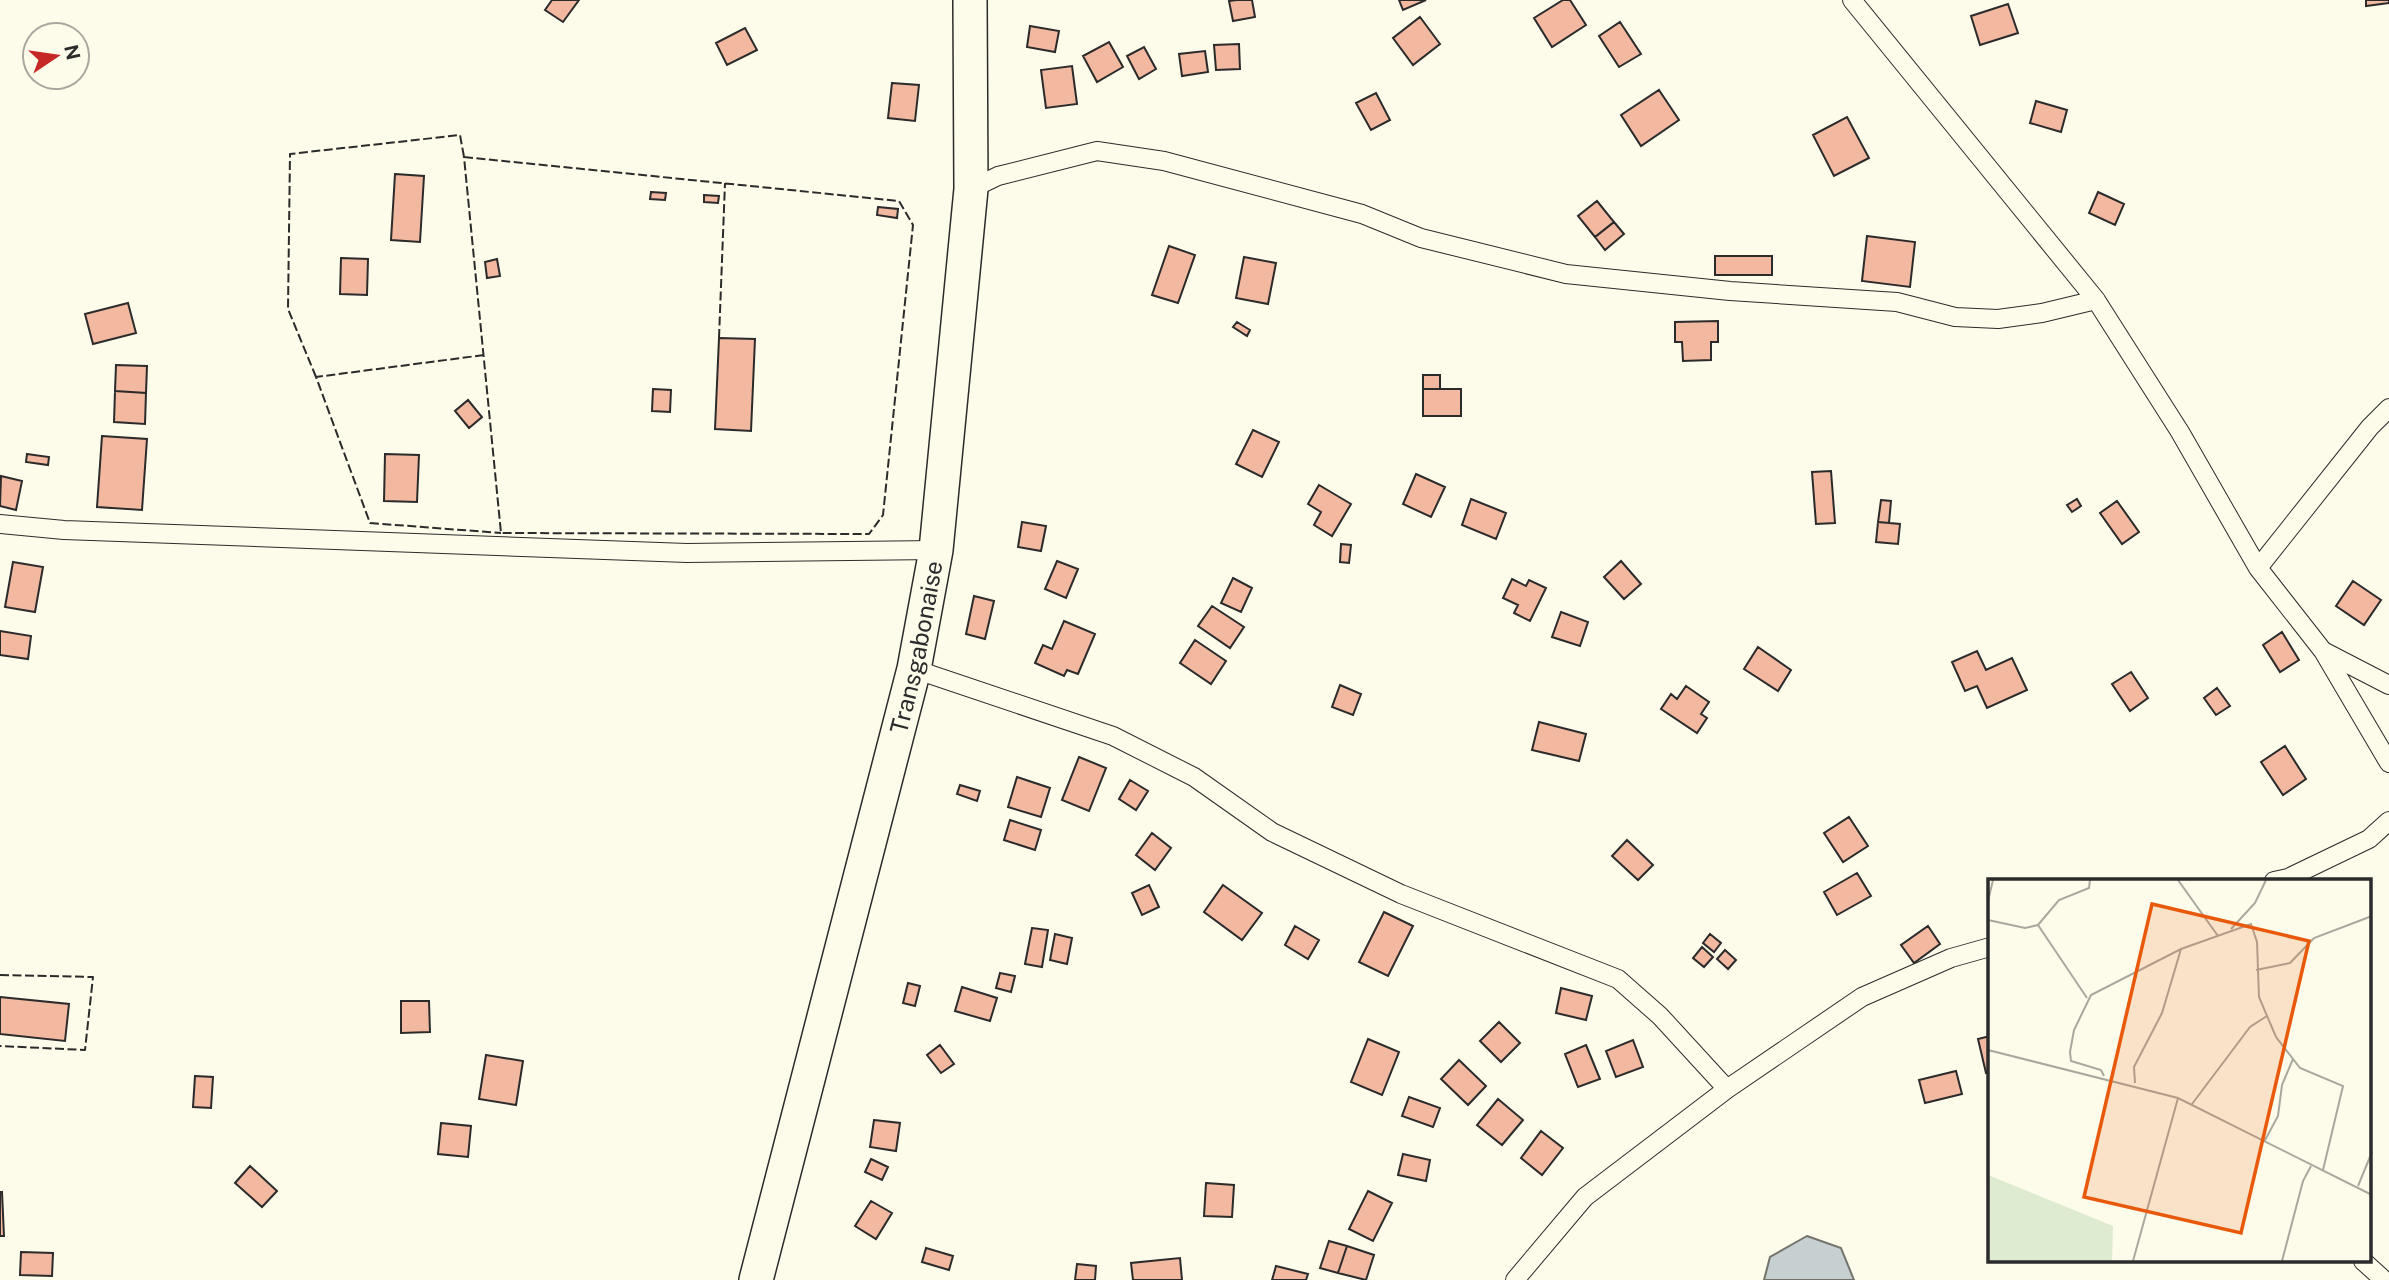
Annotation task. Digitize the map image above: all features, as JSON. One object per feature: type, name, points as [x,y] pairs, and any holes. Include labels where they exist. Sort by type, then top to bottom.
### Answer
[{"type":"highway","name":"Transgabonaise","points":[[756,1280],[914,669],[936,550],[971,189],[970,0]]},
{"type":"street","points":[[1852,0],[2096,300],[2179,432],[2258,568],[2323,652],[2389,763]]},
{"type":"street","points":[[971,189],[998,176],[1097,150],[1176,164],[1362,214],[1421,238],[1566,274],[1730,291],[1897,302],[1955,317],[1998,319],[2042,313],[2096,300]]},
{"type":"street","points":[[2258,568],[2370,427],[2389,408]]},
{"type":"street","points":[[0,524],[64,530],[687,553],[936,550]]},
{"type":"street","points":[[2323,652],[2389,685]]},
{"type":"street","points":[[914,669],[1113,736],[1194,777],[1284,838],[1401,894],[1618,979],[1660,1016],[1727,1089]]},
{"type":"street","points":[[2283,879],[2369,839],[2389,821]]},
{"type":"street","points":[[1515,1280],[1585,1198],[1727,1089],[1862,997],[1951,958],[1988,948]]},
{"type":"street","points":[[2364,1262],[2384,1280]]},
{"type":"shaded area","points":[[1807,1236],[1841,1248],[1854,1280],[1764,1280],[1770,1257]]},
{"type":"building","points":[[552,0],[579,0],[563,22],[545,10]]},
{"type":"building","points":[[1252,0],[1255,17],[1233,21],[1229,1]]},
{"type":"building","points":[[1399,0],[1426,0],[1403,10]]},
{"type":"building","points":[[1563,0],[1570,0],[1586,25],[1552,47],[1534,18]]},
{"type":"building","points":[[2366,0],[2389,0],[2389,3],[2366,6]]},
{"type":"building","points":[[2008,4],[2018,33],[1980,45],[1971,16]]},
{"type":"building","points":[[1420,17],[1440,44],[1413,65],[1393,38]]},
{"type":"building","points":[[1620,22],[1641,54],[1619,67],[1599,36]]},
{"type":"building","points":[[1030,26],[1059,31],[1055,52],[1027,47]]},
{"type":"building","points":[[745,28],[757,50],[727,65],[716,43]]},
{"type":"building","points":[[1109,42],[1123,67],[1097,82],[1083,56]]},
{"type":"building","points":[[1239,44],[1240,69],[1216,70],[1214,45]]},
{"type":"building","points":[[1144,47],[1156,69],[1139,79],[1127,56]]},
{"type":"building","points":[[1205,51],[1208,72],[1182,76],[1179,54]]},
{"type":"building","points":[[1072,66],[1077,104],[1046,108],[1041,70]]},
{"type":"building","points":[[892,83],[919,85],[915,121],[888,118]]},
{"type":"building","points":[[1659,90],[1679,120],[1641,146],[1621,115]]},
{"type":"building","points":[[1376,93],[1390,120],[1371,130],[1356,103]]},
{"type":"building","points":[[2036,101],[2067,110],[2061,132],[2030,123]]},
{"type":"building","points":[[1847,117],[1869,158],[1834,176],[1813,135]]},
{"type":"building","points":[[395,174],[424,176],[420,242],[391,240]]},
{"type":"building","points":[[651,192],[666,193],[665,200],[650,199]]},
{"type":"building","points":[[2098,192],[2124,204],[2115,225],[2089,213]]},
{"type":"building","points":[[704,195],[719,196],[718,203],[704,202]]},
{"type":"building","points":[[1597,201],[1614,222],[1595,237],[1578,216]]},
{"type":"building","points":[[878,207],[898,209],[897,218],[877,215]]},
{"type":"building","points":[[1614,222],[1624,234],[1605,250],[1595,237]]},
{"type":"building","points":[[1867,236],[1915,242],[1910,287],[1862,281]]},
{"type":"building","points":[[1169,246],[1195,255],[1178,303],[1152,295]]},
{"type":"building","points":[[1715,256],[1772,256],[1772,275],[1715,275]]},
{"type":"building","points":[[1244,257],[1276,263],[1268,304],[1236,298]]},
{"type":"building","points":[[341,258],[368,259],[367,295],[340,294]]},
{"type":"building","points":[[497,259],[500,276],[487,278],[485,262]]},
{"type":"building","points":[[128,303],[136,333],[93,344],[85,314]]},
{"type":"building","points":[[1718,321],[1718,342],[1711,342],[1711,360],[1683,361],[1682,342],[1675,342],[1675,322]]},
{"type":"building","points":[[1237,322],[1250,330],[1247,336],[1233,327]]},
{"type":"building","points":[[719,338],[755,339],[751,431],[715,429]]},
{"type":"building","points":[[116,365],[147,366],[146,393],[115,391]]},
{"type":"building","points":[[1423,375],[1440,375],[1440,389],[1423,389]]},
{"type":"building","points":[[653,389],[671,390],[670,412],[652,411]]},
{"type":"building","points":[[1423,389],[1461,389],[1461,416],[1423,416]]},
{"type":"building","points":[[115,391],[146,393],[145,424],[114,422]]},
{"type":"building","points":[[468,400],[482,417],[469,428],[455,411]]},
{"type":"building","points":[[1253,430],[1279,442],[1262,477],[1236,464]]},
{"type":"building","points":[[102,436],[147,439],[142,510],[97,507]]},
{"type":"building","points":[[27,454],[49,457],[48,465],[26,462]]},
{"type":"building","points":[[385,454],[419,455],[417,502],[384,501]]},
{"type":"building","points":[[1831,471],[1835,523],[1816,524],[1812,472]]},
{"type":"building","points":[[1416,474],[1445,487],[1431,517],[1403,504]]},
{"type":"building","points":[[1,476],[22,481],[16,510],[0,506]]},
{"type":"building","points":[[1319,485],[1351,504],[1332,536],[1314,525],[1321,512],[1308,504]]},
{"type":"building","points":[[1471,499],[1506,513],[1496,539],[1462,525]]},
{"type":"building","points":[[2077,499],[2081,506],[2072,512],[2067,505]]},
{"type":"building","points":[[1881,500],[1891,501],[1889,523],[1878,522]]},
{"type":"building","points":[[2117,501],[2139,532],[2122,544],[2100,513]]},
{"type":"building","points":[[1022,522],[1046,526],[1041,551],[1018,547]]},
{"type":"building","points":[[1878,522],[1900,524],[1898,544],[1876,542]]},
{"type":"building","points":[[1341,544],[1351,545],[1349,563],[1340,562]]},
{"type":"building","points":[[1057,561],[1078,569],[1066,598],[1045,589]]},
{"type":"building","points":[[1621,561],[1641,584],[1624,599],[1604,577]]},
{"type":"building","points":[[13,562],[43,567],[35,612],[5,607]]},
{"type":"building","points":[[1233,578],[1252,588],[1241,612],[1221,603]]},
{"type":"building","points":[[1512,579],[1526,586],[1529,580],[1546,588],[1530,621],[1514,613],[1518,605],[1503,598]]},
{"type":"building","points":[[2353,581],[2381,600],[2364,625],[2336,606]]},
{"type":"building","points":[[974,596],[994,601],[985,639],[966,634]]},
{"type":"building","points":[[1212,606],[1244,627],[1230,648],[1198,626]]},
{"type":"building","points":[[1561,612],[1588,622],[1580,646],[1552,637]]},
{"type":"building","points":[[1064,621],[1095,634],[1078,674],[1067,670],[1064,676],[1035,663],[1043,645],[1052,649]]},
{"type":"building","points":[[0,631],[31,636],[28,659],[0,655]]},
{"type":"building","points":[[2282,632],[2299,660],[2280,672],[2263,645]]},
{"type":"building","points":[[1195,640],[1226,661],[1211,684],[1180,663]]},
{"type":"building","points":[[1758,647],[1791,670],[1778,691],[1744,669]]},
{"type":"building","points":[[1977,651],[1986,670],[2012,658],[2027,690],[1987,708],[1977,686],[1965,691],[1952,662]]},
{"type":"building","points":[[2131,672],[2148,698],[2130,711],[2112,684]]},
{"type":"building","points":[[1340,685],[1361,694],[1353,715],[1332,707]]},
{"type":"building","points":[[1686,686],[1709,702],[1701,714],[1707,718],[1697,733],[1661,709],[1671,694],[1677,699]]},
{"type":"building","points":[[2217,688],[2230,706],[2216,715],[2204,698]]},
{"type":"building","points":[[1539,722],[1586,734],[1579,761],[1532,750]]},
{"type":"building","points":[[2285,746],[2306,779],[2283,795],[2261,762]]},
{"type":"building","points":[[1079,757],[1106,768],[1089,811],[1062,800]]},
{"type":"building","points":[[1017,777],[1050,788],[1041,817],[1008,807]]},
{"type":"building","points":[[1130,780],[1148,791],[1136,810],[1119,799]]},
{"type":"building","points":[[960,785],[980,791],[977,801],[957,794]]},
{"type":"building","points":[[1849,817],[1868,846],[1843,862],[1824,833]]},
{"type":"building","points":[[1010,820],[1041,830],[1035,850],[1004,840]]},
{"type":"building","points":[[1152,833],[1171,848],[1155,870],[1136,855]]},
{"type":"building","points":[[1627,840],[1653,865],[1638,880],[1612,856]]},
{"type":"building","points":[[1857,873],[1871,896],[1837,915],[1824,892]]},
{"type":"building","points":[[1149,885],[1159,907],[1142,915],[1132,893]]},
{"type":"building","points":[[1223,885],[1262,913],[1242,940],[1204,912]]},
{"type":"building","points":[[1384,912],[1413,926],[1388,976],[1359,962]]},
{"type":"building","points":[[1295,926],[1319,940],[1308,959],[1285,945]]},
{"type":"building","points":[[1928,926],[1940,944],[1914,963],[1901,945]]},
{"type":"building","points":[[1032,928],[1048,930],[1042,967],[1025,964]]},
{"type":"building","points":[[1055,934],[1072,938],[1067,964],[1050,960]]},
{"type":"building","points":[[1710,934],[1721,943],[1714,952],[1703,943]]},
{"type":"building","points":[[1702,947],[1713,957],[1704,967],[1693,958]]},
{"type":"building","points":[[1725,950],[1736,960],[1728,969],[1717,959]]},
{"type":"building","points":[[1000,973],[1015,976],[1011,992],[996,988]]},
{"type":"building","points":[[908,983],[920,986],[915,1006],[903,1003]]},
{"type":"building","points":[[962,987],[997,998],[990,1021],[955,1011]]},
{"type":"building","points":[[1561,988],[1592,996],[1586,1020],[1556,1013]]},
{"type":"building","points":[[0,997],[69,1004],[65,1041],[0,1034]]},
{"type":"building","points":[[401,1001],[429,1001],[430,1032],[401,1033]]},
{"type":"building","points":[[1499,1022],[1520,1043],[1501,1062],[1480,1041]]},
{"type":"building","points":[[1988,1036],[1988,1072],[1986,1073],[1978,1039]]},
{"type":"building","points":[[1368,1039],[1399,1052],[1382,1095],[1351,1082]]},
{"type":"building","points":[[1633,1040],[1643,1067],[1616,1077],[1606,1051]]},
{"type":"building","points":[[940,1045],[954,1064],[941,1073],[927,1055]]},
{"type":"building","points":[[1586,1045],[1600,1079],[1578,1087],[1565,1054]]},
{"type":"building","points":[[486,1055],[523,1061],[516,1105],[479,1099]]},
{"type":"building","points":[[1459,1060],[1486,1086],[1468,1105],[1441,1079]]},
{"type":"building","points":[[1956,1071],[1962,1094],[1925,1103],[1919,1080]]},
{"type":"building","points":[[195,1076],[213,1077],[211,1108],[193,1107]]},
{"type":"building","points":[[1409,1097],[1440,1108],[1433,1127],[1402,1116]]},
{"type":"building","points":[[1498,1099],[1523,1120],[1502,1145],[1477,1125]]},
{"type":"building","points":[[874,1120],[900,1123],[896,1151],[870,1147]]},
{"type":"building","points":[[441,1123],[471,1126],[468,1157],[438,1154]]},
{"type":"building","points":[[1541,1131],[1563,1148],[1542,1175],[1521,1158]]},
{"type":"building","points":[[1403,1154],[1430,1160],[1426,1181],[1398,1175]]},
{"type":"building","points":[[871,1159],[888,1167],[882,1180],[865,1172]]},
{"type":"building","points":[[250,1166],[277,1191],[262,1207],[235,1183]]},
{"type":"building","points":[[1206,1183],[1234,1185],[1232,1217],[1204,1216]]},
{"type":"building","points":[[1368,1191],[1392,1203],[1373,1241],[1349,1229]]},
{"type":"building","points":[[2,1192],[4,1236],[0,1236]]},
{"type":"building","points":[[871,1201],[892,1213],[876,1239],[855,1226]]},
{"type":"building","points":[[1329,1241],[1347,1246],[1338,1273],[1320,1268]]},
{"type":"building","points":[[1347,1246],[1374,1255],[1366,1280],[1338,1273]]},
{"type":"building","points":[[926,1248],[953,1256],[949,1270],[922,1262]]},
{"type":"building","points":[[21,1252],[53,1253],[52,1276],[20,1275]]},
{"type":"building","points":[[1180,1258],[1182,1280],[1133,1280],[1131,1263]]},
{"type":"building","points":[[1077,1264],[1096,1266],[1095,1280],[1075,1280]]},
{"type":"building","points":[[1276,1266],[1308,1274],[1306,1280],[1272,1280]]},
{"type":"fence","points":[[316,377],[288,309],[290,154],[460,135],[464,157]]},
{"type":"fence","points":[[464,157],[899,201],[913,225],[883,515],[869,534],[501,533],[464,157]]},
{"type":"fence","points":[[719,338],[725,183]]},
{"type":"fence","points":[[484,355],[316,377],[370,523],[501,533]]},
{"type":"fence","points":[[0,975],[93,977],[85,1050],[0,1046]]}]
